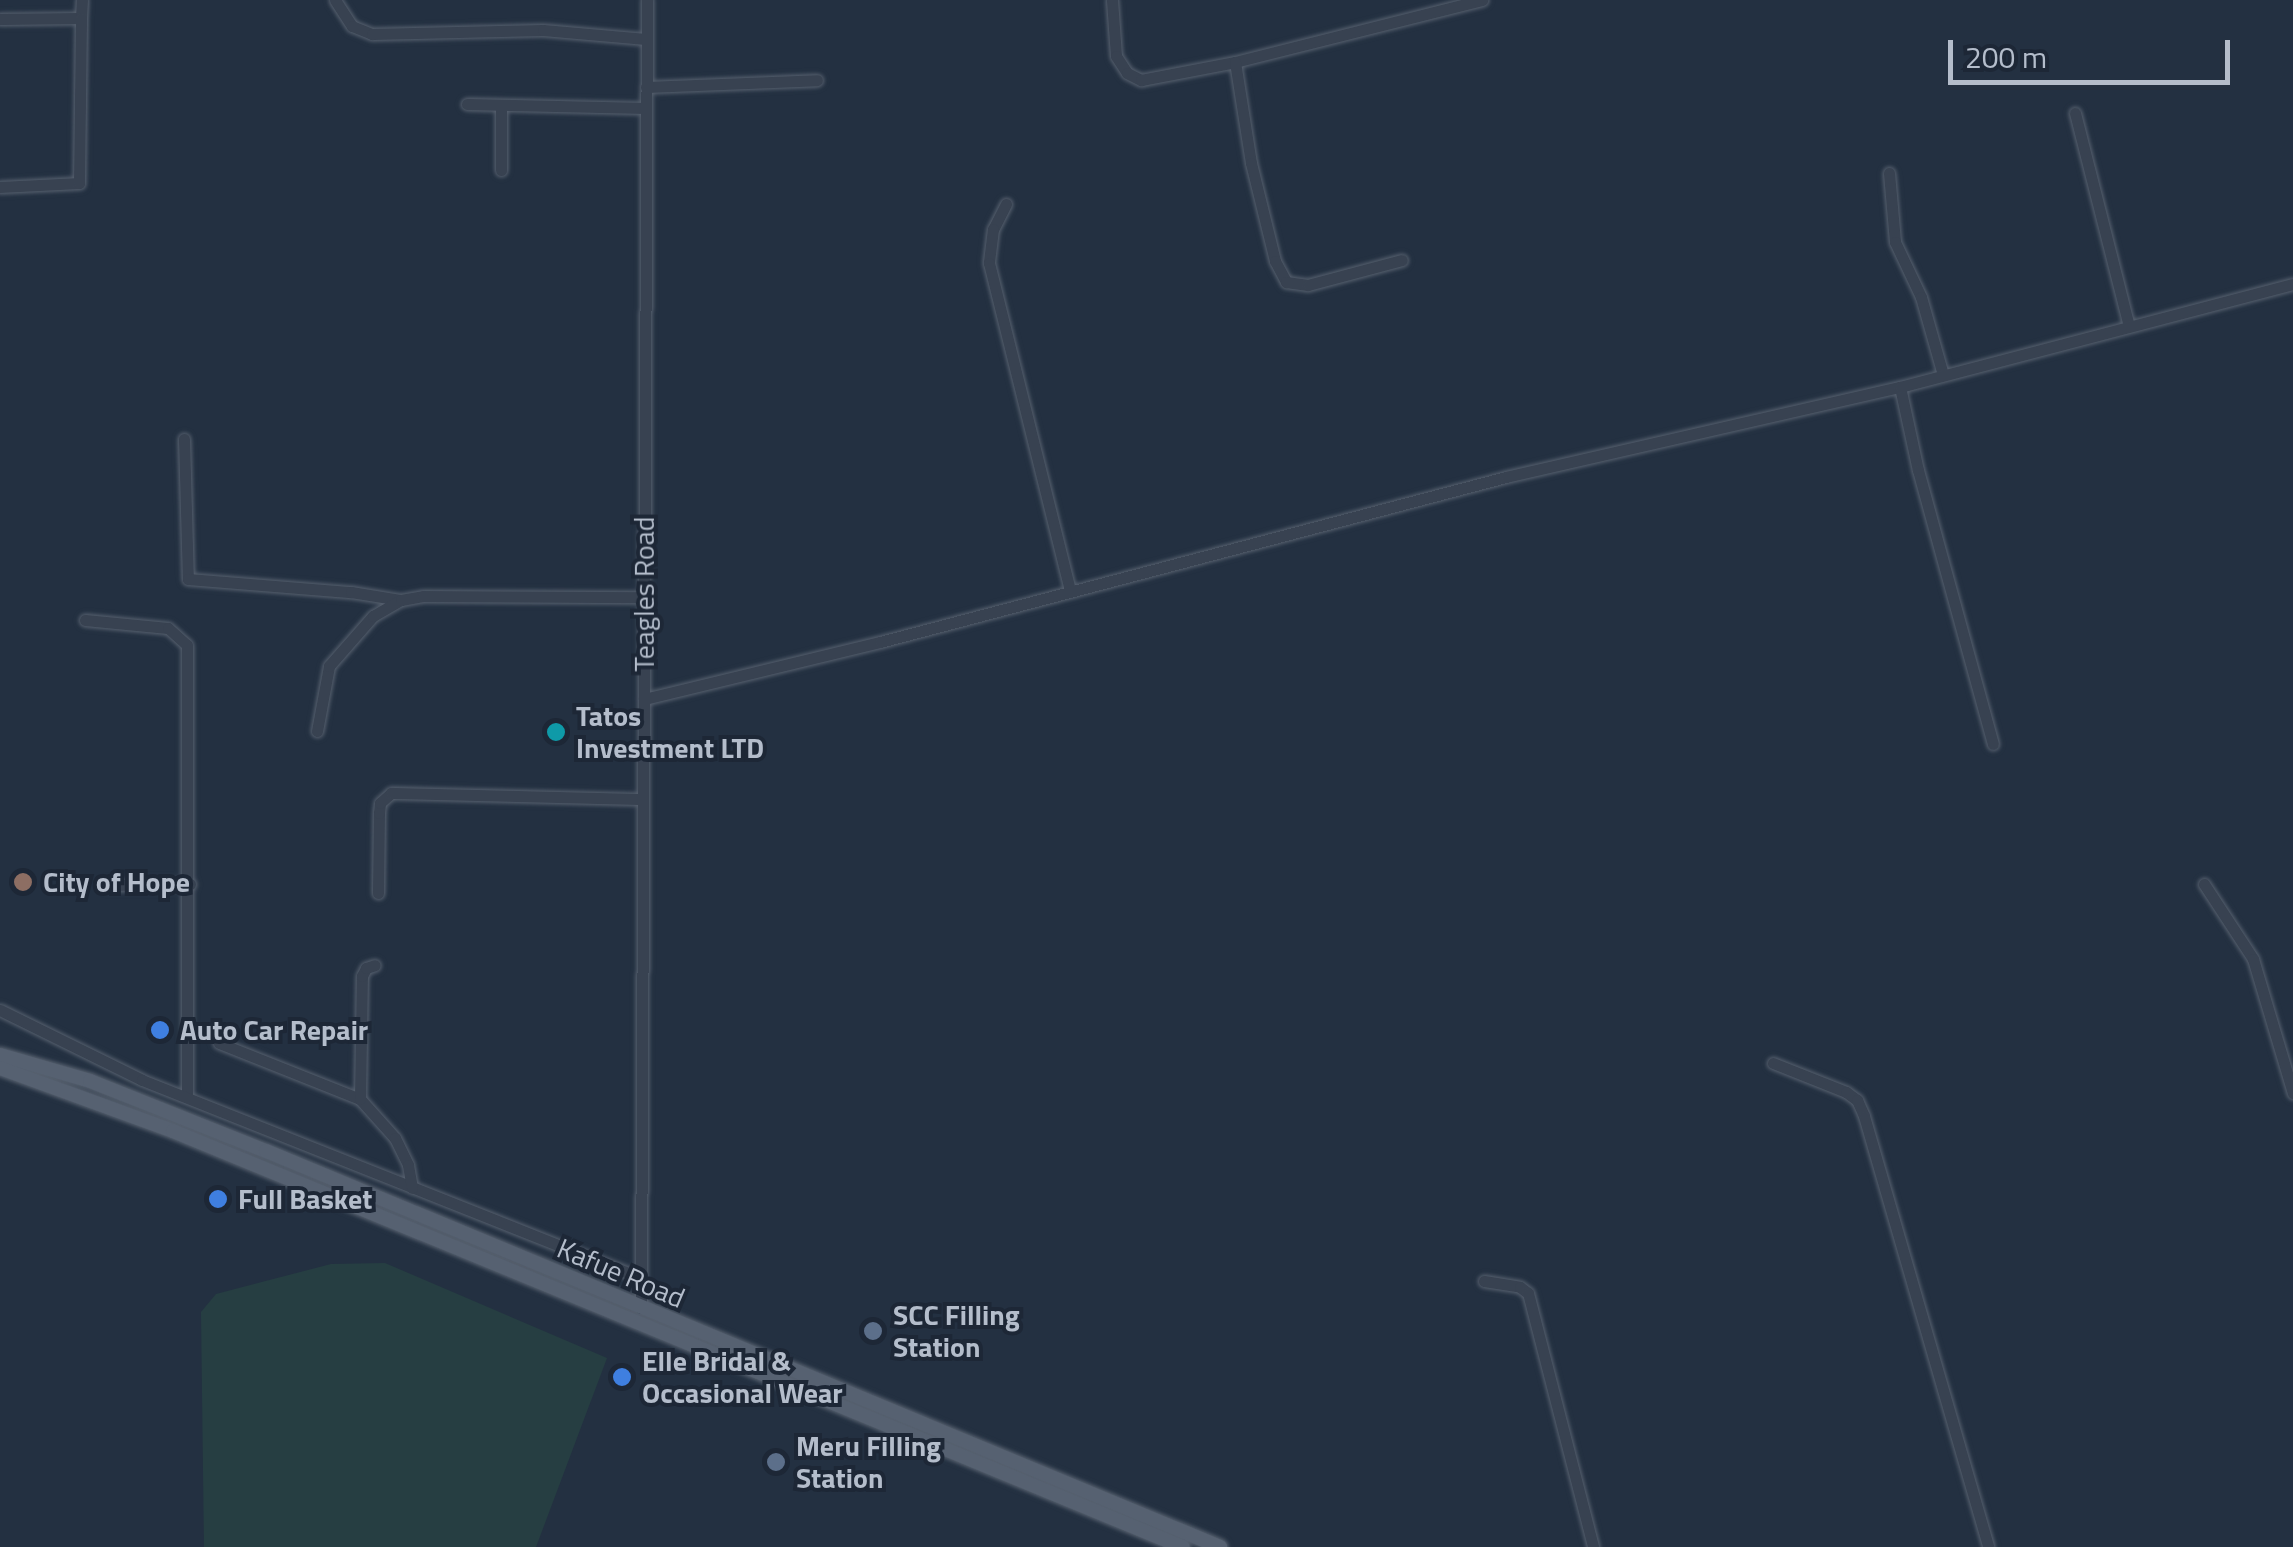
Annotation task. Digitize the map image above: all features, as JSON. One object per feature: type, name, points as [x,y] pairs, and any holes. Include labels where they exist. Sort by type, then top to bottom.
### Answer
[{"type":"main road","name":"Kafue Road","points":[[0,1055],[137,1100],[1220,1547]]},
{"type":"main road","name":"Kafue Road","points":[[0,1068],[44,1080],[190,1138],[1182,1547]]},
{"type":"street","points":[[0,186],[79,183],[82,0]]},
{"type":"street","points":[[336,0],[352,26],[372,34],[543,30],[646,39]]},
{"type":"street","name":"Teagles Road","points":[[641,1308],[646,0]]},
{"type":"street","points":[[1112,0],[1116,56],[1126,73],[1141,80],[1235,62],[1482,0]]},
{"type":"street","points":[[0,18],[82,18]]},
{"type":"street","points":[[1235,62],[1245,138],[1275,261],[1286,282],[1308,285],[1402,260]]},
{"type":"street","points":[[646,87],[816,80]]},
{"type":"street","points":[[466,104],[646,108]]},
{"type":"street","points":[[501,105],[501,170]]},
{"type":"street","points":[[2075,113],[2128,326]]},
{"type":"street","points":[[1888,173],[1896,242],[1921,297],[1943,375]]},
{"type":"street","points":[[1006,204],[993,228],[989,263],[1070,591]]},
{"type":"street","points":[[644,699],[1506,477],[1900,387],[2293,284]]},
{"type":"street","points":[[1900,387],[1922,484],[1993,744]]},
{"type":"street","points":[[184,438],[188,579],[401,600],[423,596],[644,597]]},
{"type":"street","points":[[316,731],[330,666],[373,616],[401,600]]},
{"type":"street","points":[[84,620],[168,628],[187,645],[187,1096]]},
{"type":"street","points":[[378,893],[380,803],[391,793],[643,799]]},
{"type":"street","points":[[107,886],[190,884]]},
{"type":"street","points":[[2204,884],[2253,959],[2293,1093]]},
{"type":"street","points":[[360,1098],[362,976],[366,968],[376,965]]},
{"type":"street","points":[[0,1010],[96,1059],[641,1278]]},
{"type":"street","points":[[219,1043],[360,1098],[395,1138],[408,1165],[412,1188]]},
{"type":"street","points":[[1773,1063],[1857,1100],[1988,1547]]},
{"type":"street","points":[[1484,1282],[1520,1287],[1528,1294],[1593,1547]]},
{"type":"green space","points":[[385,1263],[607,1358],[536,1547],[204,1547],[201,1312],[216,1294],[331,1264]]},
{"type":"place","name":"Tatos Investment LTD","points":[[556,732]]},
{"type":"place","name":"City of Hope","points":[[23,882]]},
{"type":"place","name":"Auto Car Repair","points":[[160,1030]]},
{"type":"place","name":"Full Basket","points":[[218,1199]]},
{"type":"place","name":"SCC Filling Station","points":[[873,1331]]},
{"type":"place","name":"Elle Bridal & Occasional Wear","points":[[622,1377]]},
{"type":"place","name":"Meru Filling Station","points":[[776,1462]]}]
